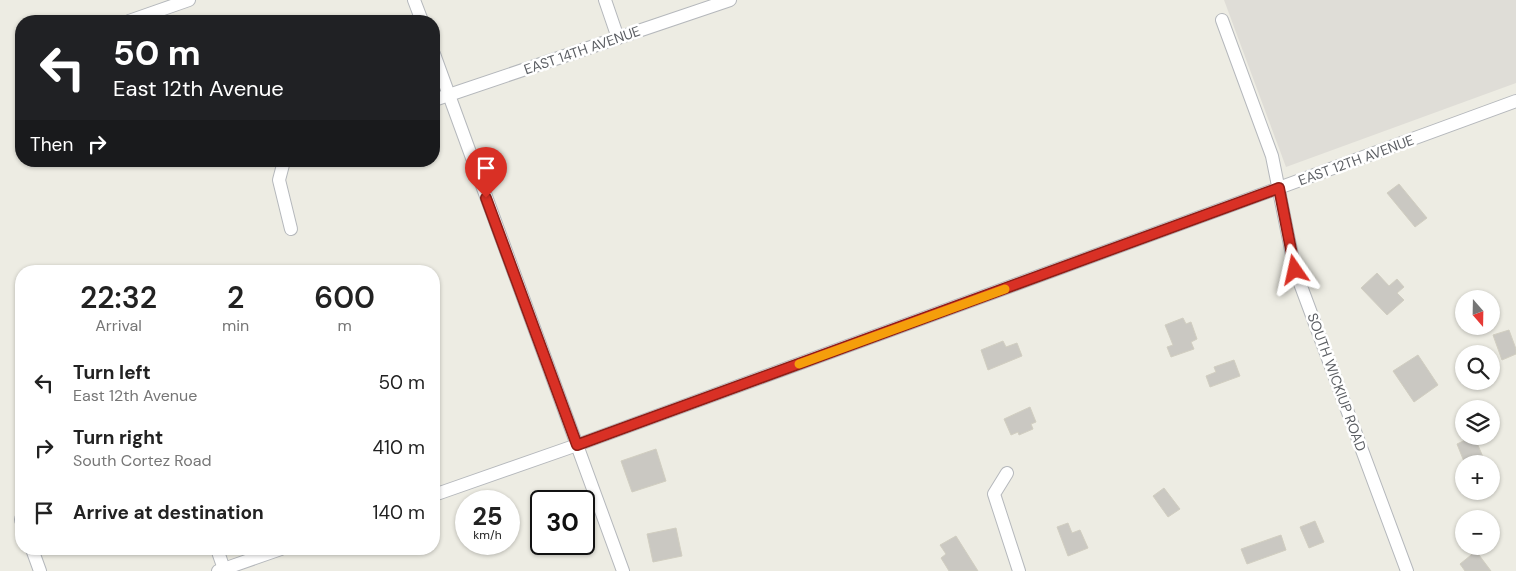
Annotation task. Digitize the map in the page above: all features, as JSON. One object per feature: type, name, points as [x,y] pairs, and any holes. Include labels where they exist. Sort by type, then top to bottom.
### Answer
[{"type":"street","points":[[147,15],[189,0]]},
{"type":"street","points":[[414,0],[420,15]]},
{"type":"street","points":[[605,0],[618,38]]},
{"type":"street","name":"EAST 14TH AVENUE","points":[[440,98],[730,0]]},
{"type":"street","name":"SOUTH WICKIUP ROAD","points":[[1222,20],[1272,156],[1295,270],[1407,571]]},
{"type":"street","points":[[440,70],[623,571]]},
{"type":"street","name":"EAST 12TH AVENUE","points":[[440,493],[577,445],[1516,102]]},
{"type":"street","points":[[282,167],[279,180],[291,229]]},
{"type":"street","points":[[1007,473],[994,494],[1019,571]]},
{"type":"street","points":[[34,555],[40,571]]},
{"type":"street","points":[[218,555],[221,570],[264,555]]},
{"type":"shaded area","points":[[1224,0],[1516,0],[1516,83],[1286,167]]},
{"type":"building","points":[[1399,184],[1427,218],[1415,227],[1387,193]]},
{"type":"building","points":[[1377,273],[1389,286],[1397,279],[1404,287],[1397,293],[1404,300],[1387,315],[1361,288]]},
{"type":"building","points":[[1183,318],[1186,324],[1191,322],[1197,339],[1191,342],[1194,349],[1171,357],[1167,347],[1173,345],[1165,325]]},
{"type":"building","points":[[1509,330],[1516,349],[1516,354],[1502,360],[1500,345],[1497,345],[1493,335],[1500,335],[1500,333]]},
{"type":"building","points":[[1003,341],[1006,347],[1017,343],[1022,356],[988,370],[981,350]]},
{"type":"building","points":[[1418,355],[1438,385],[1414,402],[1393,371]]},
{"type":"building","points":[[1234,360],[1240,376],[1210,387],[1206,376],[1216,372],[1214,367]]},
{"type":"building","points":[[1030,407],[1036,422],[1031,424],[1033,429],[1019,435],[1018,432],[1011,435],[1004,419]]},
{"type":"building","points":[[1457,445],[1478,445],[1482,455],[1461,455]]},
{"type":"building","points":[[656,449],[666,481],[632,492],[621,461]]},
{"type":"building","points":[[1164,488],[1180,509],[1168,517],[1153,496]]},
{"type":"building","points":[[1315,521],[1324,542],[1309,548],[1300,527]]},
{"type":"building","points":[[1068,523],[1072,533],[1080,530],[1088,548],[1068,556],[1057,527]]},
{"type":"building","points":[[676,528],[682,556],[653,562],[647,534]]},
{"type":"building","points":[[1281,535],[1286,550],[1247,564],[1241,549]]},
{"type":"building","points":[[956,536],[978,571],[949,571],[941,558],[946,554],[940,545]]},
{"type":"building","points":[[1471,555],[1479,555],[1491,571],[1465,571],[1460,564]]},
{"type":"slow traffic","points":[[799,364],[1005,289]]},
{"type":"route","points":[[486,198],[577,445],[1279,188],[1295,270]]}]
